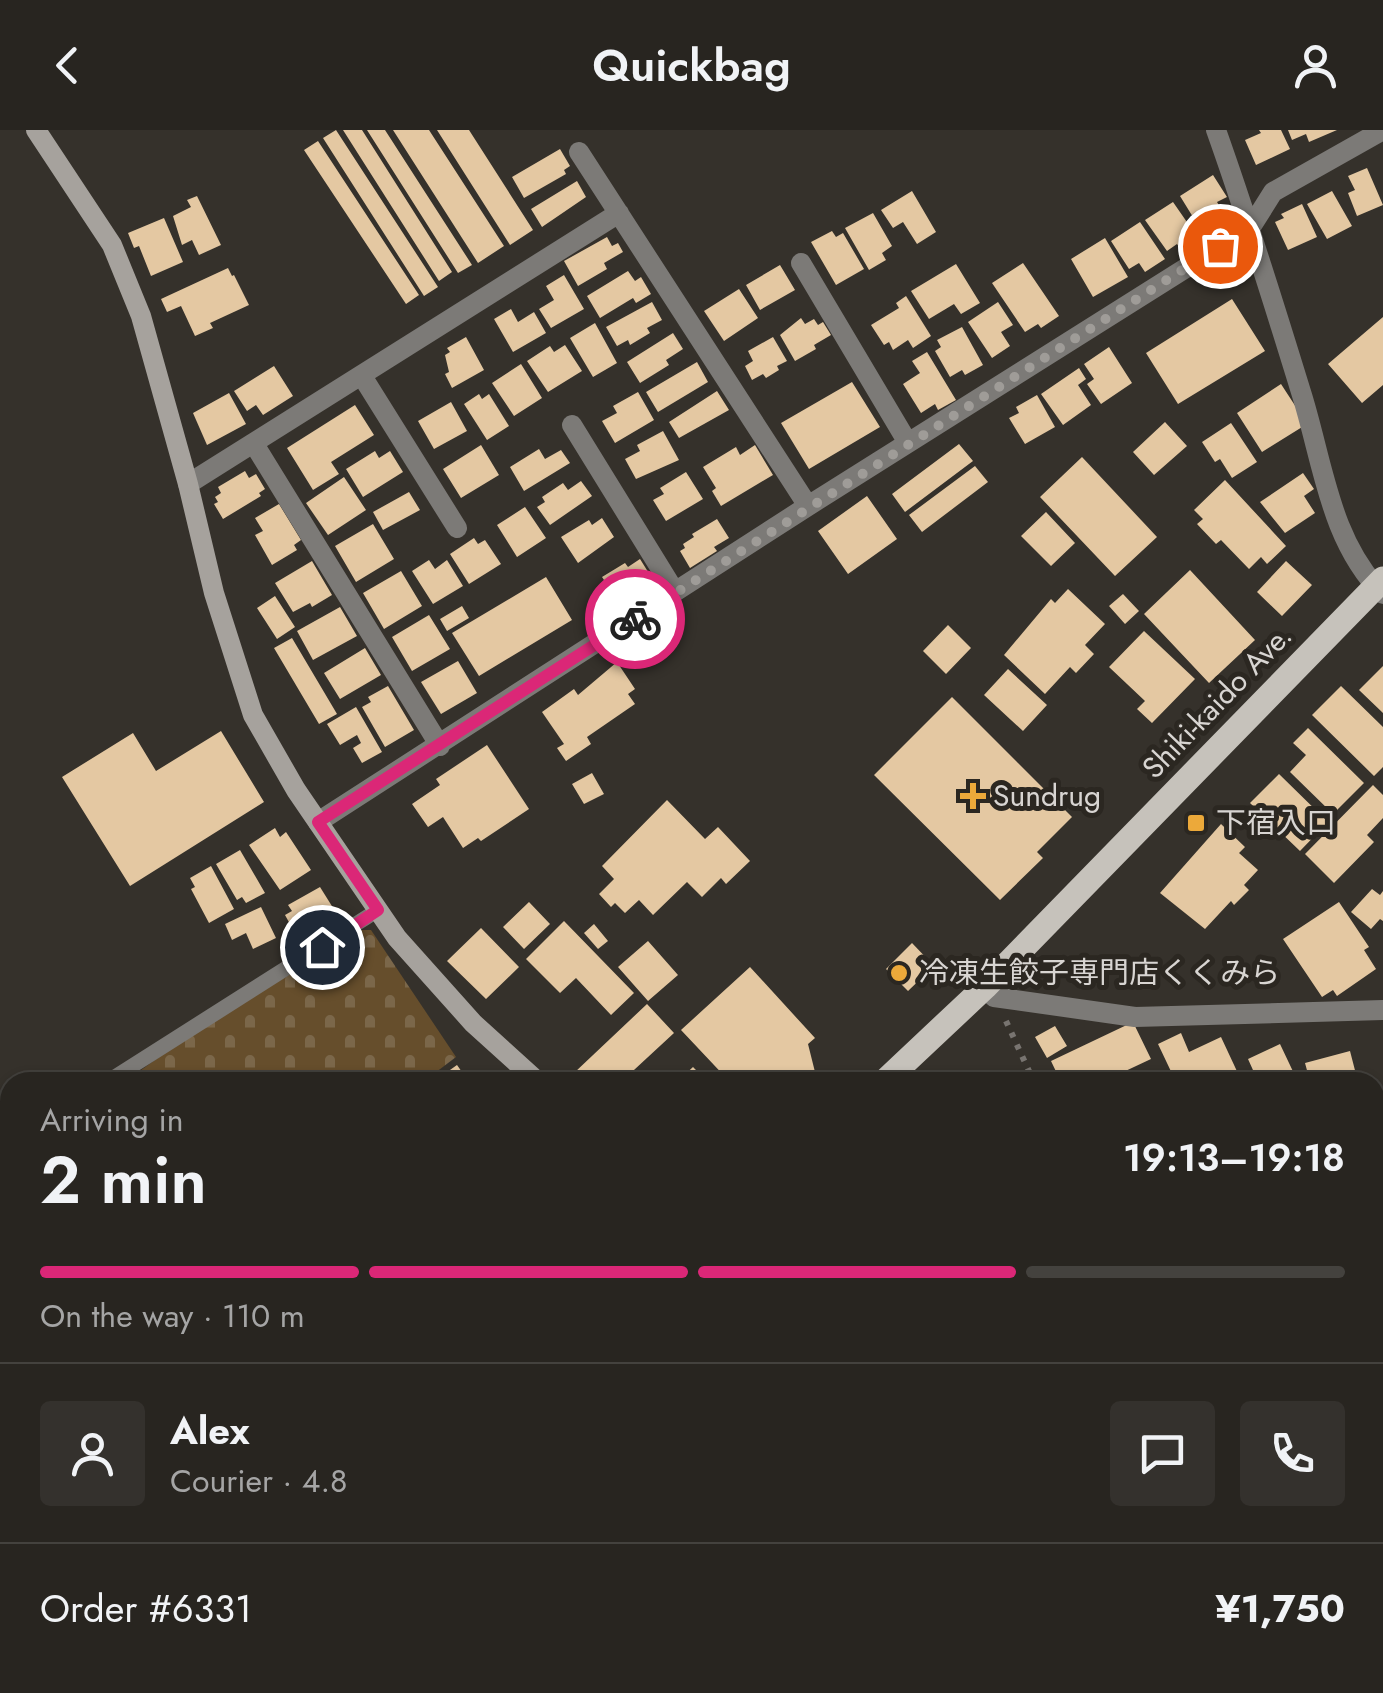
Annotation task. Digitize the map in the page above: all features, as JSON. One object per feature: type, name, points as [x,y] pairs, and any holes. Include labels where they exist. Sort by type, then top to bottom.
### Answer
[{"type":"main road","name":"Shiki-kaido Ave.","points":[[896,1072],[990,992],[1380,586]]},
{"type":"street","points":[[36,130],[112,245],[141,316],[214,593],[253,715],[318,822],[397,938],[473,1023],[527,1072]]},
{"type":"street","points":[[1216,130],[1251,227],[1310,418],[1338,530],[1380,586]]},
{"type":"street","points":[[318,822],[1251,227],[1273,192],[1371,133]]},
{"type":"street","points":[[579,152],[808,506]]},
{"type":"street","points":[[188,484],[618,214]]},
{"type":"street","points":[[801,263],[908,443]]},
{"type":"street","points":[[362,376],[457,528]]},
{"type":"street","points":[[572,425],[676,592]]},
{"type":"street","points":[[254,444],[440,746]]},
{"type":"street","points":[[990,992],[1136,1017],[1383,1010]]},
{"type":"lane","points":[[123,1072],[378,910]]},
{"type":"path","points":[[990,992],[1029,1072]]},
{"type":"green space","points":[[362,930],[371,930],[456,1057],[436,1072],[138,1072],[237,1001]]},
{"type":"building","points":[[336,130],[438,287],[424,296],[323,138]]},
{"type":"building","points":[[343,130],[362,130],[452,272],[439,281]]},
{"type":"building","points":[[367,130],[385,130],[472,265],[458,273]]},
{"type":"building","points":[[393,130],[429,130],[504,246],[478,263]]},
{"type":"building","points":[[437,130],[469,130],[533,230],[510,245]]},
{"type":"building","points":[[1259,130],[1281,130],[1290,149],[1256,165],[1245,140],[1261,133]]},
{"type":"building","points":[[1288,130],[1337,130],[1309,142],[1306,134],[1292,140]]},
{"type":"building","points":[[318,141],[419,295],[406,304],[304,150]]},
{"type":"building","points":[[560,149],[570,166],[564,170],[566,174],[524,198],[512,177]]},
{"type":"building","points":[[1367,168],[1383,205],[1357,216],[1348,193],[1355,190],[1348,176]]},
{"type":"building","points":[[1213,175],[1227,197],[1217,202],[1220,207],[1196,222],[1180,196]]},
{"type":"building","points":[[577,181],[586,197],[542,227],[531,209]]},
{"type":"building","points":[[912,191],[936,232],[917,244],[903,222],[893,228],[881,210]]},
{"type":"building","points":[[1332,191],[1352,226],[1327,239],[1307,204]]},
{"type":"building","points":[[197,196],[221,245],[199,255],[192,240],[182,245],[173,216],[191,207],[187,200]]},
{"type":"building","points":[[1173,202],[1198,238],[1181,250],[1177,244],[1167,251],[1145,220]]},
{"type":"building","points":[[1302,204],[1317,237],[1288,250],[1275,222],[1284,218],[1281,214]]},
{"type":"building","points":[[873,213],[892,246],[882,253],[886,260],[869,270],[845,228]]},
{"type":"building","points":[[164,218],[183,262],[151,276],[139,246],[134,248],[128,233]]},
{"type":"building","points":[[1140,222],[1165,259],[1145,272],[1139,263],[1129,269],[1111,241]]},
{"type":"building","points":[[832,231],[836,237],[843,233],[864,269],[836,285],[811,242]]},
{"type":"building","points":[[607,237],[612,246],[618,243],[623,252],[604,263],[607,269],[578,286],[564,261]]},
{"type":"building","points":[[1105,238],[1128,277],[1093,297],[1071,259]]},
{"type":"building","points":[[1023,263],[1059,316],[1041,328],[1038,324],[1025,332],[992,283]]},
{"type":"building","points":[[956,264],[980,303],[961,314],[954,304],[929,319],[911,291]]},
{"type":"building","points":[[780,265],[795,290],[760,310],[746,285]]},
{"type":"building","points":[[228,268],[249,305],[210,323],[213,328],[195,336],[181,306],[167,312],[161,299]]},
{"type":"building","points":[[628,271],[635,281],[641,277],[651,294],[636,303],[633,298],[600,318],[587,296]]},
{"type":"building","points":[[564,275],[584,309],[551,328],[539,309],[554,300],[546,286]]},
{"type":"building","points":[[739,289],[758,318],[724,341],[704,311]]},
{"type":"building","points":[[906,296],[931,336],[913,348],[908,340],[893,350],[889,342],[884,345],[871,325],[899,308],[896,303]]},
{"type":"building","points":[[1232,299],[1265,351],[1178,404],[1146,353]]},
{"type":"building","points":[[652,302],[662,320],[630,345],[628,340],[617,346],[606,327]]},
{"type":"building","points":[[998,302],[1013,325],[1001,332],[1010,346],[992,358],[968,322]]},
{"type":"building","points":[[511,309],[518,322],[534,312],[546,333],[513,352],[494,319]]},
{"type":"building","points":[[1383,317],[1383,385],[1362,403],[1328,364]]},
{"type":"building","points":[[801,318],[805,324],[814,319],[818,325],[823,322],[831,335],[795,361],[780,335]]},
{"type":"building","points":[[595,323],[617,363],[593,377],[570,338]]},
{"type":"building","points":[[962,327],[983,365],[965,375],[962,370],[950,377],[935,351],[941,347],[937,340]]},
{"type":"building","points":[[673,333],[683,349],[666,360],[669,365],[640,383],[627,362]]},
{"type":"building","points":[[466,337],[484,370],[452,388],[445,374],[449,372],[445,355],[450,352],[447,348]]},
{"type":"building","points":[[773,337],[787,361],[766,378],[763,374],[752,380],[745,366],[753,361],[748,351]]},
{"type":"building","points":[[565,345],[582,371],[548,392],[527,361],[550,346],[554,352]]},
{"type":"building","points":[[1109,347],[1132,383],[1101,404],[1087,384],[1094,379],[1084,364]]},
{"type":"building","points":[[927,352],[956,400],[938,410],[935,404],[921,413],[903,384],[920,373],[912,361]]},
{"type":"building","points":[[697,362],[708,382],[658,412],[646,392]]},
{"type":"building","points":[[521,364],[542,398],[514,416],[492,383]]},
{"type":"building","points":[[274,366],[293,396],[263,415],[256,405],[247,411],[234,391]]},
{"type":"building","points":[[1079,368],[1086,379],[1078,385],[1091,405],[1063,425],[1041,394]]},
{"type":"building","points":[[852,382],[880,427],[809,469],[781,423]]},
{"type":"building","points":[[1281,384],[1307,424],[1262,452],[1237,413]]},
{"type":"building","points":[[717,391],[729,410],[679,438],[669,422]]},
{"type":"building","points":[[638,392],[654,420],[615,443],[602,421],[617,413],[613,406]]},
{"type":"building","points":[[229,393],[246,424],[207,445],[193,413]]},
{"type":"building","points":[[479,394],[482,399],[489,394],[509,426],[487,440],[464,404]]},
{"type":"building","points":[[1037,395],[1055,427],[1025,444],[1009,418],[1019,413],[1016,407]]},
{"type":"building","points":[[451,402],[467,431],[434,449],[418,421]]},
{"type":"building","points":[[355,405],[374,435],[331,462],[339,474],[313,490],[287,448]]},
{"type":"building","points":[[1165,422],[1187,446],[1154,475],[1133,452]]},
{"type":"building","points":[[1231,423],[1257,462],[1232,478],[1202,442]]},
{"type":"building","points":[[663,431],[679,460],[636,479],[625,459],[640,451],[637,445]]},
{"type":"building","points":[[959,444],[973,461],[905,512],[892,494]]},
{"type":"building","points":[[481,445],[499,475],[461,498],[443,469]]},
{"type":"building","points":[[755,445],[773,475],[721,506],[712,491],[716,488],[703,467],[736,447],[740,455]]},
{"type":"building","points":[[539,449],[545,459],[561,450],[570,463],[524,491],[510,467]]},
{"type":"building","points":[[375,451],[379,458],[390,451],[403,472],[363,497],[346,469]]},
{"type":"building","points":[[1082,457],[1157,537],[1115,576],[1040,497]]},
{"type":"building","points":[[975,466],[988,482],[922,532],[909,515]]},
{"type":"building","points":[[245,471],[249,478],[256,474],[265,489],[259,493],[261,496],[223,519],[214,504],[221,493],[218,487]]},
{"type":"building","points":[[686,472],[703,499],[666,521],[653,500],[664,494],[660,488]]},
{"type":"building","points":[[1303,473],[1314,489],[1304,496],[1315,513],[1285,533],[1260,502]]},
{"type":"building","points":[[344,477],[366,510],[328,535],[306,503]]},
{"type":"building","points":[[1225,480],[1286,546],[1267,564],[1261,557],[1249,569],[1221,540],[1216,544],[1197,524],[1203,519],[1194,510]]},
{"type":"building","points":[[581,481],[592,496],[550,525],[537,507],[545,502],[542,497],[563,483],[568,490]]},
{"type":"building","points":[[409,492],[420,510],[383,530],[373,512]]},
{"type":"building","points":[[867,496],[897,539],[848,574],[818,531]]},
{"type":"building","points":[[279,504],[301,540],[294,545],[297,550],[272,565],[255,535],[263,531],[255,518]]},
{"type":"building","points":[[525,507],[546,538],[517,557],[497,525]]},
{"type":"building","points":[[1046,512],[1075,543],[1051,566],[1021,536]]},
{"type":"building","points":[[602,518],[614,537],[578,563],[561,537],[589,520],[592,525]]},
{"type":"building","points":[[717,519],[729,538],[690,568],[680,551],[685,548],[683,544]]},
{"type":"building","points":[[373,524],[394,559],[356,582],[335,546]]},
{"type":"building","points":[[474,538],[478,544],[485,540],[501,564],[469,584],[450,554]]},
{"type":"building","points":[[640,559],[650,575],[634,585],[637,590],[610,606],[599,587],[606,583],[602,577]]},
{"type":"building","points":[[429,560],[435,569],[447,560],[463,586],[433,604],[412,571]]},
{"type":"building","points":[[312,561],[332,595],[312,607],[310,603],[293,612],[275,583]]},
{"type":"building","points":[[1286,561],[1312,585],[1282,616],[1257,592]]},
{"type":"building","points":[[1190,570],[1255,640],[1209,683],[1144,614]]},
{"type":"building","points":[[401,571],[422,606],[384,629],[363,593]]},
{"type":"building","points":[[546,577],[572,620],[479,676],[452,633]]},
{"type":"building","points":[[1068,589],[1105,624],[1085,645],[1094,654],[1076,673],[1070,667],[1045,694],[1004,655],[1051,599],[1055,603]]},
{"type":"building","points":[[1123,594],[1139,611],[1125,624],[1109,606]]},
{"type":"building","points":[[275,596],[295,627],[277,639],[257,608]]},
{"type":"building","points":[[462,606],[469,618],[447,631],[440,619]]},
{"type":"building","points":[[340,607],[357,636],[313,660],[297,631]]},
{"type":"building","points":[[429,615],[450,649],[412,671],[392,637]]},
{"type":"building","points":[[948,625],[971,648],[946,674],[923,651]]},
{"type":"building","points":[[1144,631],[1195,679],[1152,723],[1137,709],[1145,701],[1109,667]]},
{"type":"building","points":[[292,638],[337,714],[319,724],[274,648]]},
{"type":"building","points":[[365,648],[381,675],[340,699],[324,673]]},
{"type":"building","points":[[458,661],[477,693],[441,714],[421,682]]},
{"type":"building","points":[[617,662],[635,689],[628,694],[635,704],[587,737],[591,744],[566,761],[557,748],[564,744],[542,712],[574,689],[578,695]]},
{"type":"building","points":[[1383,666],[1383,713],[1359,690]]},
{"type":"building","points":[[1008,669],[1047,705],[1023,731],[984,695]]},
{"type":"building","points":[[388,686],[414,730],[385,747],[362,707],[371,702],[368,697]]},
{"type":"building","points":[[1341,686],[1383,727],[1383,767],[1374,776],[1312,715]]},
{"type":"building","name":"Sundrug","points":[[952,697],[1072,817],[1037,852],[1043,858],[1000,900],[874,775]]},
{"type":"building","points":[[356,707],[382,752],[362,763],[353,748],[361,743],[357,735],[340,745],[327,724]]},
{"type":"building","points":[[1308,728],[1364,783],[1333,814],[1290,772],[1306,755],[1293,743]]},
{"type":"building","points":[[221,731],[264,802],[130,886],[62,777],[133,733],[156,771]]},
{"type":"building","points":[[487,745],[529,809],[481,841],[478,838],[463,848],[443,817],[428,827],[412,804],[440,785],[436,779]]},
{"type":"building","points":[[592,773],[604,794],[584,804],[572,784]]},
{"type":"building","points":[[1279,774],[1328,822],[1300,851],[1250,803]]},
{"type":"building","points":[[1373,785],[1383,795],[1383,818],[1367,835],[1374,842],[1334,883],[1305,854]]},
{"type":"building","points":[[667,800],[705,839],[718,827],[750,861],[726,884],[721,878],[702,897],[687,882],[653,915],[639,900],[625,913],[615,903],[611,907],[599,894],[614,879],[602,866]]},
{"type":"building","points":[[1221,824],[1245,847],[1239,853],[1258,870],[1244,885],[1249,890],[1234,905],[1231,901],[1205,929],[1160,893]]},
{"type":"building","points":[[275,828],[280,837],[286,832],[311,870],[280,890],[249,845]]},
{"type":"building","points":[[240,850],[265,893],[246,903],[242,897],[237,900],[216,864]]},
{"type":"building","points":[[211,866],[234,909],[209,923],[191,889],[195,887],[190,878]]},
{"type":"building","points":[[320,887],[335,911],[296,935],[285,915],[292,911],[288,905]]},
{"type":"building","points":[[1372,889],[1380,895],[1383,891],[1383,921],[1380,919],[1371,929],[1351,912]]},
{"type":"building","points":[[529,902],[550,924],[524,949],[503,927]]},
{"type":"building","points":[[1339,902],[1369,947],[1364,950],[1376,969],[1337,996],[1333,990],[1322,997],[1283,939]]},
{"type":"building","points":[[261,907],[276,938],[253,949],[246,933],[232,940],[225,924]]},
{"type":"building","points":[[564,921],[634,993],[611,1015],[576,978],[560,993],[526,959]]},
{"type":"building","points":[[594,924],[608,941],[598,949],[584,933]]},
{"type":"building","points":[[481,928],[519,967],[486,999],[447,961]]},
{"type":"building","points":[[648,941],[678,975],[648,1001],[618,967]]},
{"type":"building","points":[[912,943],[934,966],[908,991],[886,969]]},
{"type":"building","points":[[750,967],[815,1038],[808,1044],[815,1072],[721,1072],[681,1030]]},
{"type":"building","points":[[647,1004],[674,1033],[632,1072],[575,1072]]},
{"type":"building","points":[[1133,1022],[1151,1059],[1123,1072],[1056,1072],[1051,1061]]},
{"type":"building","points":[[1055,1026],[1067,1046],[1047,1058],[1035,1037]]},
{"type":"building","points":[[1181,1033],[1189,1052],[1221,1037],[1237,1072],[1171,1072],[1158,1044]]},
{"type":"building","points":[[1280,1044],[1293,1072],[1254,1072],[1248,1059]]},
{"type":"building","points":[[1350,1051],[1355,1072],[1307,1072],[1305,1063]]},
{"type":"way so far","points":[[635,619],[1220,246]]},
{"type":"place","name":"Sundrug","points":[[973,796]]},
{"type":"place","name":"下宿入口","points":[[1196,823]]},
{"type":"place","name":"冷凍生餃子専門店くくみら","points":[[899,973]]},
{"type":"route","points":[[322,947],[378,910],[318,822],[635,619]]}]
